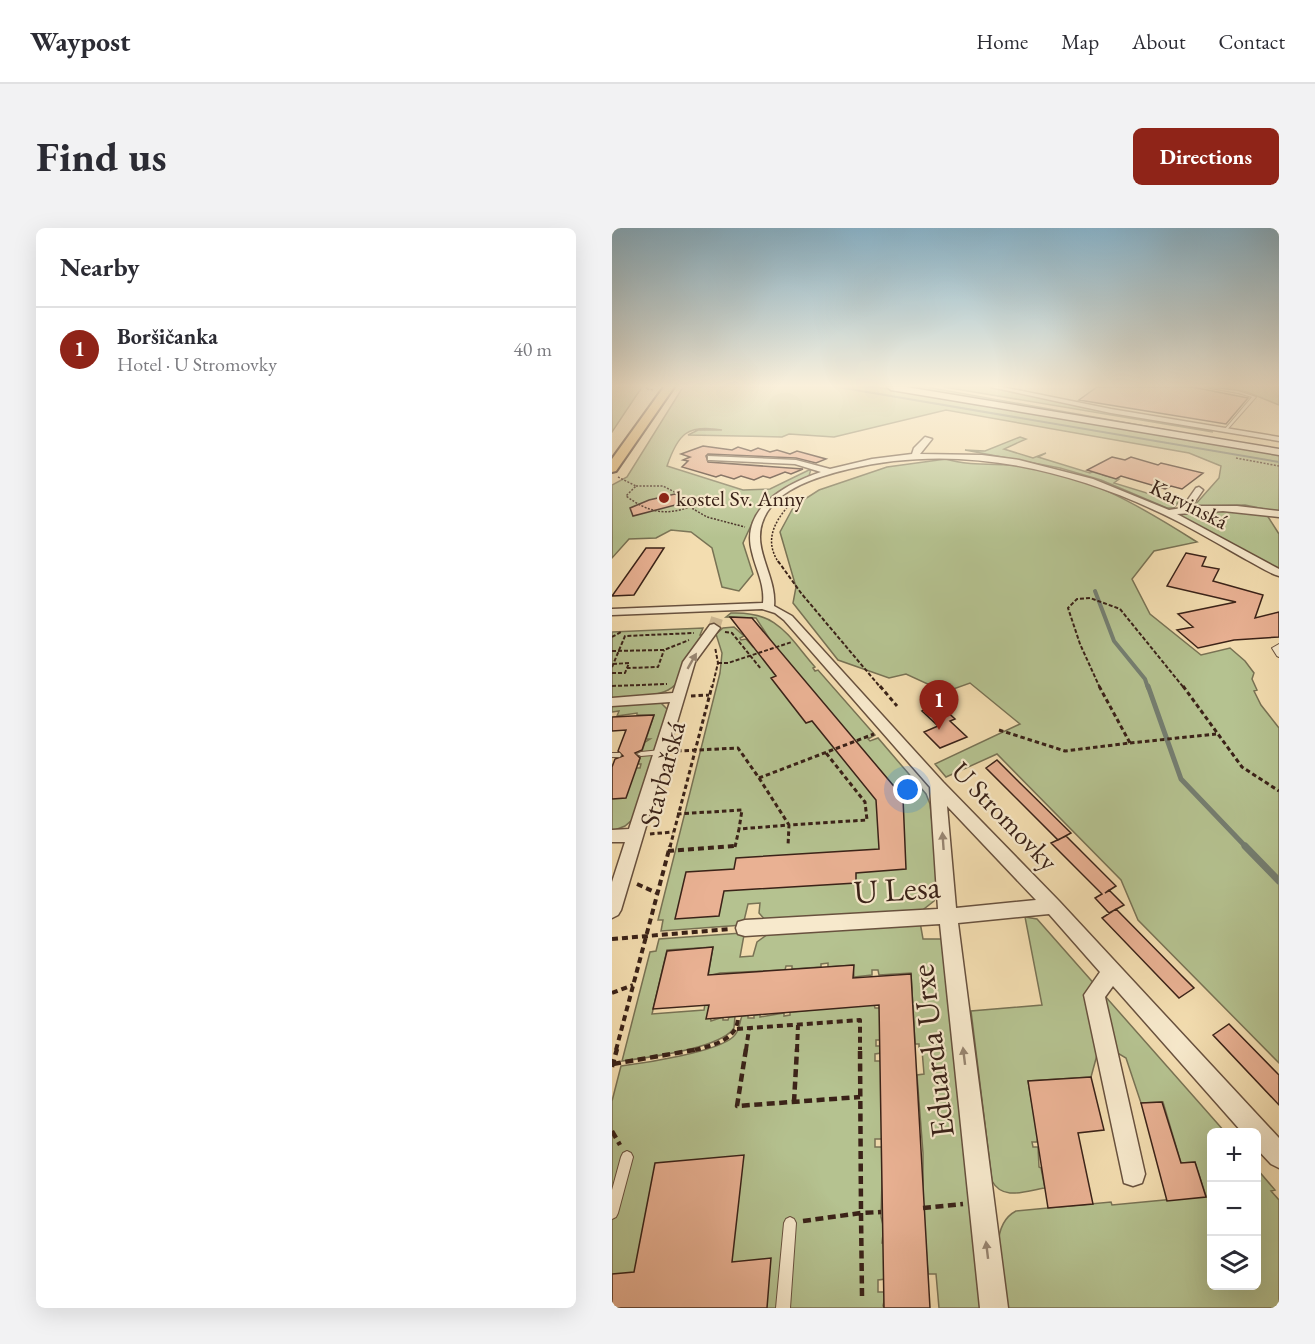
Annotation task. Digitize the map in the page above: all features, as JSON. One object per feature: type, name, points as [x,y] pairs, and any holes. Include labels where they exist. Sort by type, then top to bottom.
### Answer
[{"type":"main road","points":[[615,466],[635,437]]},
{"type":"main road","points":[[1192,437],[1279,452]]},
{"type":"main road","points":[[1224,437],[1279,447]]},
{"type":"street","points":[[916,456],[917,450],[928,439]]},
{"type":"street","points":[[728,455],[745,462]]},
{"type":"street","name":"Karvinská","points":[[756,526],[768,505],[786,491],[830,472],[862,463],[916,456],[976,457],[1035,465],[1097,483],[1167,513],[1279,573]]},
{"type":"street","points":[[712,458],[781,464],[793,460],[830,472]]},
{"type":"street","points":[[725,467],[745,462],[781,464]]},
{"type":"street","points":[[1186,509],[1199,490]]},
{"type":"street","points":[[1167,513],[1186,509],[1244,507],[1279,514]]},
{"type":"street","points":[[612,612],[714,626],[768,607],[771,596],[770,582],[758,563],[754,534],[756,526]]},
{"type":"street","name":"U Stromovky","points":[[768,607],[788,618],[938,786],[1053,906],[1279,1156]]},
{"type":"street","name":"Stavbařská","points":[[612,910],[689,662],[714,626]]},
{"type":"street","points":[[612,702],[679,692]]},
{"type":"street","name":"Eduarda Urxe","points":[[938,786],[948,916],[994,1308]]},
{"type":"street","points":[[612,836],[636,835]]},
{"type":"street","name":"U Lesa","points":[[745,928],[948,916],[1053,906]]},
{"type":"street","points":[[1112,971],[1094,995],[1133,1174]]},
{"type":"lane","points":[[1279,646],[1275,648],[1279,655]]},
{"type":"lane","points":[[641,754],[661,752]]},
{"type":"lane","points":[[612,1213],[627,1157]]},
{"type":"lane","points":[[783,1308],[790,1223]]},
{"type":"path","points":[[1236,458],[1279,466]]},
{"type":"path","points":[[615,466],[636,486],[663,486],[690,501],[690,507]]},
{"type":"path","points":[[636,486],[626,496],[651,513],[670,514],[690,507],[707,517],[745,527],[756,526]]},
{"type":"path","points":[[798,497],[777,518],[773,532],[773,554],[801,593],[897,706]]},
{"type":"path","points":[[1130,743],[1078,645],[1068,608],[1077,599],[1090,598],[1120,609],[1171,669],[1242,767],[1279,791]]},
{"type":"path","points":[[612,637],[714,626]]},
{"type":"path","points":[[612,651],[664,650],[696,637],[714,626]]},
{"type":"path","name":"Stavbařská","points":[[612,1065],[718,663],[714,626]]},
{"type":"path","points":[[618,636],[621,632]]},
{"type":"path","points":[[729,632],[761,669]]},
{"type":"path","points":[[613,666],[625,636]]},
{"type":"path","points":[[718,663],[728,663],[805,637]]},
{"type":"path","points":[[627,668],[658,667],[664,650]]},
{"type":"path","points":[[612,674],[625,673],[629,663],[613,666]]},
{"type":"path","points":[[612,686],[662,683],[679,692]]},
{"type":"path","points":[[759,778],[878,733],[871,724]]},
{"type":"path","points":[[999,730],[1065,752],[1216,734]]},
{"type":"path","points":[[694,750],[738,748],[789,825],[788,846]]},
{"type":"path","points":[[739,829],[867,820],[865,802],[826,753]]},
{"type":"path","points":[[668,851],[735,847],[741,810],[677,814]]},
{"type":"path","points":[[636,835],[673,832]]},
{"type":"path","points":[[622,877],[657,893]]},
{"type":"path","points":[[612,939],[745,928]]},
{"type":"path","points":[[612,993],[633,985]]},
{"type":"path","points":[[737,1029],[738,1017]]},
{"type":"path","points":[[612,1065],[670,1057],[727,1039],[737,1029],[860,1020],[862,1296]]},
{"type":"path","points":[[794,1102],[798,1025]]},
{"type":"path","points":[[749,1028],[736,1106],[860,1097]]},
{"type":"path","points":[[923,1208],[981,1201]]},
{"type":"path","points":[[790,1223],[881,1212]]},
{"type":"green space","points":[[652,437],[682,437],[675,446],[667,466],[743,490],[770,489],[811,469],[809,476],[767,501],[755,517],[743,543],[753,574],[739,591],[722,587],[712,548],[691,532],[671,530],[656,538],[629,539],[612,558],[612,485],[627,477]]},
{"type":"green space","points":[[1021,437],[1026,439],[1004,449],[1033,458],[1046,453],[1038,457],[1090,473],[1097,469],[1103,475],[1119,479],[1114,483],[1166,499],[1168,497],[1180,500],[1174,508],[1167,508],[1101,480],[1060,468],[965,450],[985,451]]},
{"type":"green space","points":[[1101,437],[1175,437],[1279,455],[1279,512],[1245,505],[1194,506],[1219,478],[1221,466],[1189,453]]},
{"type":"green space","points":[[1203,437],[1208,437],[1279,450]]},
{"type":"green space","points":[[946,459],[975,464],[1025,466],[1071,477],[1115,495],[1197,542],[1154,551],[1132,579],[1150,614],[1201,655],[1230,648],[1245,661],[1254,673],[1252,679],[1257,690],[1254,691],[1261,705],[1279,728],[1279,1063],[1138,920],[1121,880],[997,754],[946,777],[935,764],[1020,724],[970,683],[945,692],[906,674],[889,678],[838,660],[793,603],[796,587],[780,532],[794,506],[819,490],[887,467]]},
{"type":"green space","points":[[1209,509],[1265,512],[1279,534],[1279,569],[1173,514]]},
{"type":"green space","points":[[731,613],[760,616],[771,621],[789,635],[815,667],[813,668],[815,671],[818,670],[875,735],[868,739],[870,741],[878,738],[926,794],[930,804],[939,890],[934,901],[920,912],[766,921],[759,913],[760,903],[748,904],[743,925],[661,931],[663,920],[658,920],[720,673],[722,653],[716,634],[723,628],[734,627],[744,636],[740,638],[741,640],[746,639],[753,647],[771,641],[756,618],[726,617]]},
{"type":"green space","points":[[703,628],[700,635],[706,635],[680,680],[672,687],[664,692],[651,695],[612,699],[612,632]]},
{"type":"green space","points":[[661,703],[668,710],[633,819],[625,826],[612,831],[612,798],[636,768],[640,768],[641,764],[638,764],[645,742],[650,739],[646,739],[654,715],[637,715],[637,713],[617,716],[619,711],[612,712],[612,704]]},
{"type":"green space","points":[[1025,917],[1037,919],[1221,1128],[1207,1128],[1207,1290],[1261,1290],[1261,1174],[1275,1190],[1271,1191],[1279,1200],[1279,1308],[1007,1308],[998,1255],[998,1241],[1007,1219],[1016,1211],[1206,1196],[1195,1162],[1181,1163],[1163,1102],[1141,1103],[1126,1058],[1111,1049],[1102,1050],[1097,1055],[1091,1077],[1028,1081],[1038,1138],[1037,1142],[1032,1142],[1033,1147],[1038,1147],[1039,1167],[1045,1188],[1008,1193],[997,1187],[992,1181],[971,1011],[1042,1005]]},
{"type":"green space","points":[[920,922],[923,939],[943,939],[944,941],[980,1308],[939,1308],[936,1274],[928,1274],[917,1075],[924,1074],[922,1050],[919,1050],[919,1044],[915,1044],[911,973],[879,975],[878,970],[872,970],[872,975],[854,977],[853,965],[828,967],[828,963],[821,964],[821,967],[792,969],[792,966],[786,966],[785,970],[720,973],[708,976],[713,947],[667,950],[652,1014],[704,1010],[705,1004],[709,1005],[711,1021],[723,1017],[723,1020],[728,1020],[729,1017],[735,1016],[734,1028],[726,1035],[699,1046],[665,1055],[622,1061],[650,952],[656,951],[659,939],[742,933],[744,935],[740,957],[753,956],[757,942],[768,934]]},
{"type":"green space","points":[[874,1004],[875,1008],[880,1008],[881,1040],[876,1040],[876,1046],[881,1046],[881,1053],[875,1054],[875,1061],[881,1061],[883,1139],[875,1139],[875,1147],[883,1147],[881,1217],[885,1233],[882,1243],[885,1243],[886,1279],[878,1280],[878,1292],[886,1292],[883,1306],[886,1308],[612,1308],[612,1101],[621,1066],[680,1056],[725,1042],[737,1032],[742,1016],[748,1015],[748,1018],[754,1018],[754,1015],[760,1014],[760,1017],[784,1013],[784,1016],[790,1015],[790,1012]]},
{"type":"building","points":[[703,446],[732,450],[738,447],[751,451],[758,448],[790,454],[797,451],[826,459],[816,463],[796,458],[708,454],[706,456],[708,462],[803,469],[791,474],[785,472],[770,478],[763,476],[754,480],[741,476],[734,479],[721,475],[716,477],[682,467],[688,461],[683,460],[690,457],[681,454]]},
{"type":"building","points":[[1112,457],[1125,460],[1131,457],[1158,465],[1161,463],[1203,473],[1182,489],[1171,486],[1165,489],[1121,476],[1116,479],[1087,470]]},
{"type":"building","name":"kostel Sv. Anny","points":[[675,494],[687,502],[633,516],[630,508],[649,500]]},
{"type":"building","points":[[646,548],[664,548],[634,595],[612,596]]},
{"type":"building","points":[[1186,553],[1206,557],[1202,566],[1219,569],[1213,581],[1263,595],[1255,618],[1279,612],[1279,637],[1234,640],[1198,648],[1177,630],[1193,627],[1178,614],[1236,602],[1167,586]]},
{"type":"building","points":[[730,617],[752,618],[898,791],[900,790],[903,798],[906,869],[856,873],[856,883],[724,891],[719,916],[675,919],[686,872],[734,869],[736,858],[879,849],[876,800],[812,721],[806,723],[771,678],[776,676]]},
{"type":"building","points":[[939,704],[955,719],[950,721],[967,737],[940,748],[924,732],[938,726],[922,711]]},
{"type":"building","points":[[654,715],[642,750],[635,753],[640,758],[626,798],[612,799],[612,767],[615,759],[623,756],[618,751],[626,730],[612,731],[612,717]]},
{"type":"building","points":[[997,760],[1071,833],[1058,840],[986,768]]},
{"type":"building","points":[[1066,836],[1116,886],[1109,890],[1124,905],[1109,913],[1095,898],[1102,894],[1051,843]]},
{"type":"building","points":[[1116,909],[1194,988],[1179,998],[1102,918]]},
{"type":"building","points":[[713,947],[708,975],[854,965],[853,978],[911,974],[930,1308],[884,1308],[879,1005],[706,1019],[709,1005],[653,1009],[667,951]]},
{"type":"building","points":[[1229,1024],[1279,1075],[1279,1105],[1213,1035]]},
{"type":"building","points":[[1091,1077],[1104,1130],[1078,1133],[1093,1204],[1048,1208],[1028,1081]]},
{"type":"building","points":[[1162,1102],[1181,1163],[1195,1162],[1206,1197],[1167,1201],[1141,1103]]},
{"type":"building","points":[[744,1155],[732,1262],[771,1258],[767,1308],[612,1308],[612,1274],[634,1272],[655,1163]]},
{"type":"waterway","points":[[1134,437],[1279,462]]},
{"type":"waterway","points":[[1095,591],[1114,641],[1145,679],[1148,688]]},
{"type":"waterway","points":[[1148,686],[1181,779],[1246,847]]},
{"type":"waterway","points":[[1245,846],[1279,881]]},
{"type":"tunnel","points":[[714,628],[717,618]]},
{"type":"place","name":"kostel Sv. Anny","points":[[664,498]]},
{"type":"place","name":"Boršičanka","points":[[939,730]]}]
